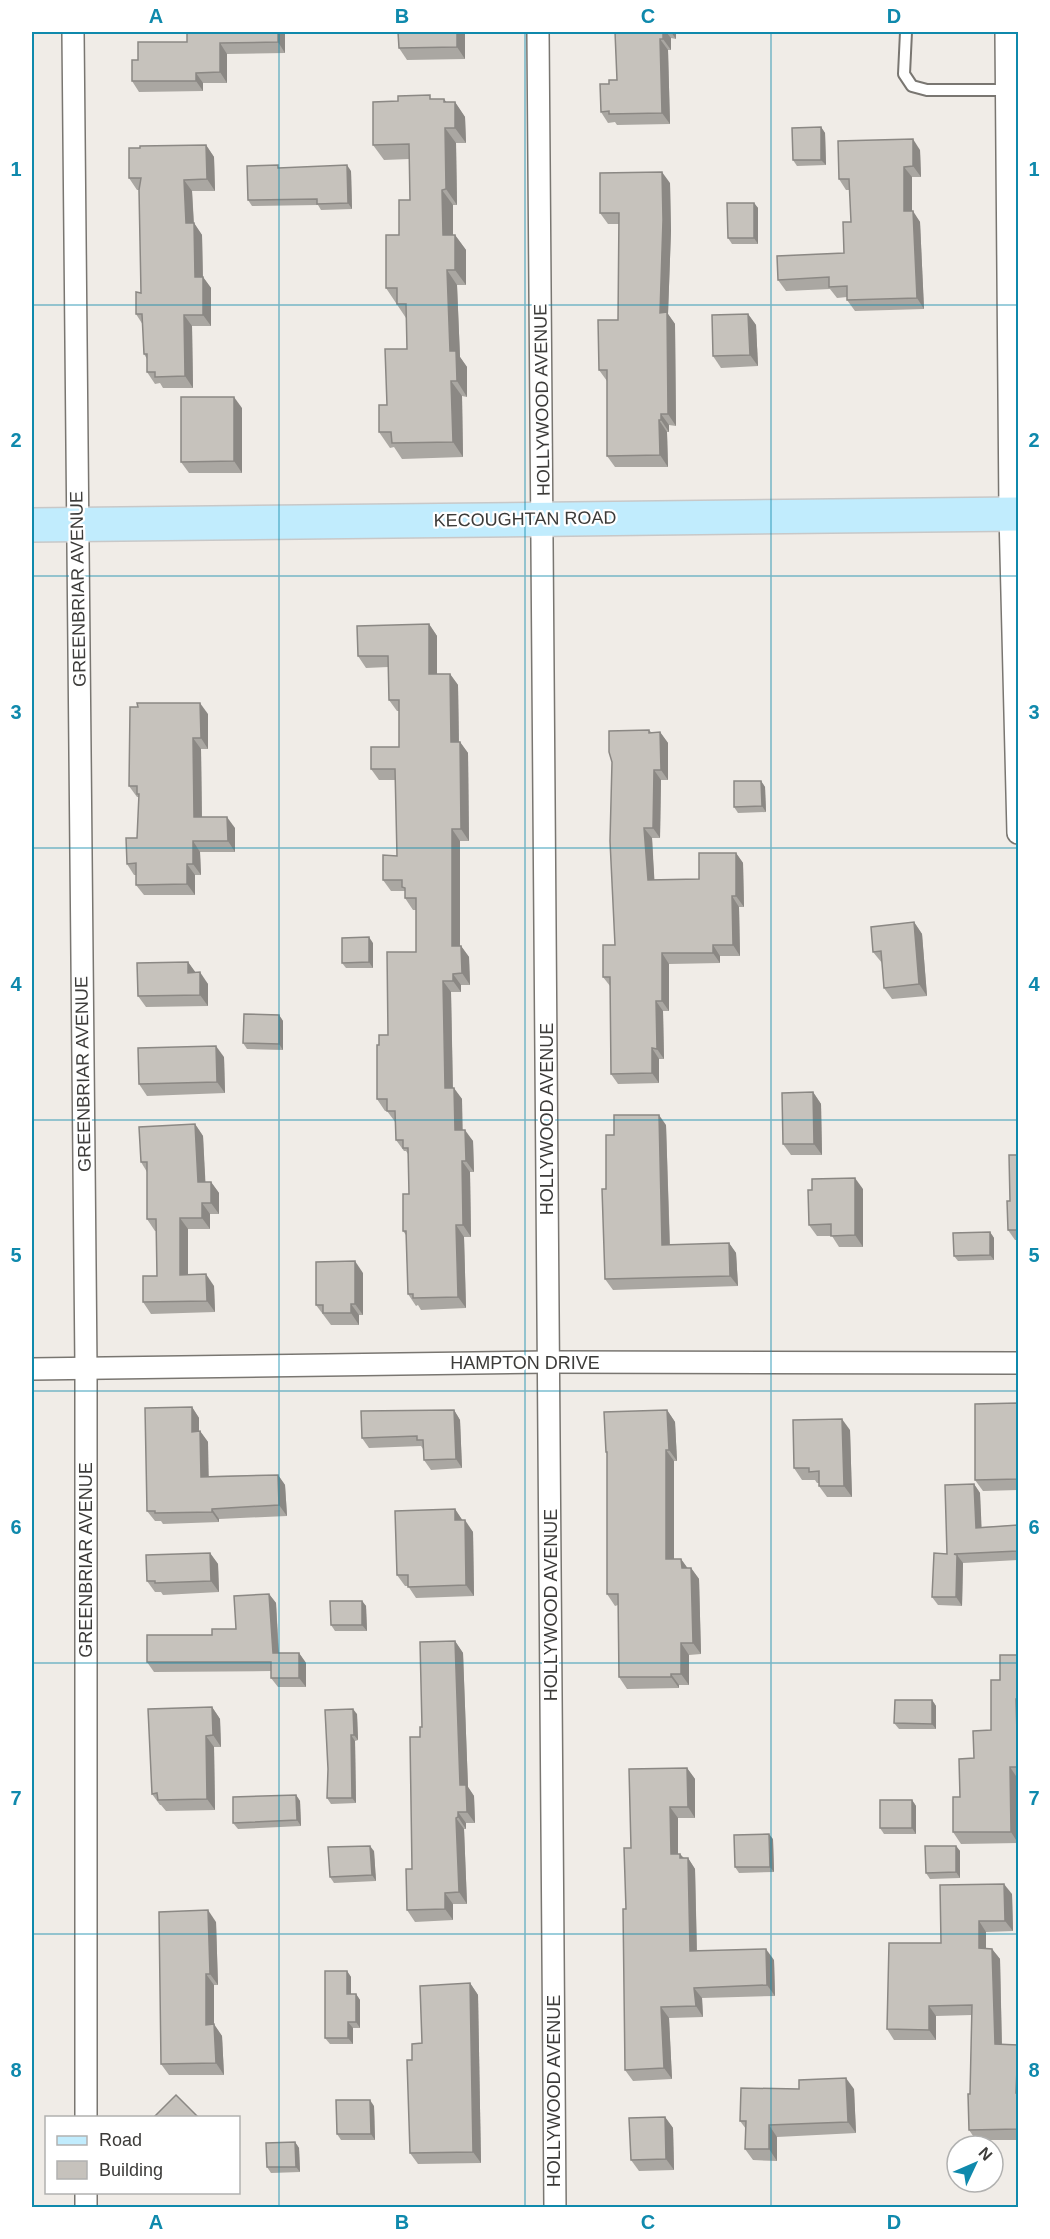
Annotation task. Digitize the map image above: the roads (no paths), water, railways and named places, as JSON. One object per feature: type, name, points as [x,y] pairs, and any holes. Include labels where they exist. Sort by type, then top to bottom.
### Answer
[{"type":"main road","name":"KECOUGHTAN ROAD","points":[[32,525],[1014,514]]},
{"type":"street","name":"GREENBRIAR AVENUE","points":[[73,32],[86,1368],[86,2116]]},
{"type":"street","name":"HOLLYWOOD AVENUE","points":[[538,32],[555,2208]]},
{"type":"street","points":[[1006,32],[1018,833]]},
{"type":"street","name":"HAMPTON DRIVE","points":[[32,1369],[549,1362],[1018,1363]]},
{"type":"lane","points":[[906,32],[904,74],[912,86],[927,90],[1006,90]]}]
